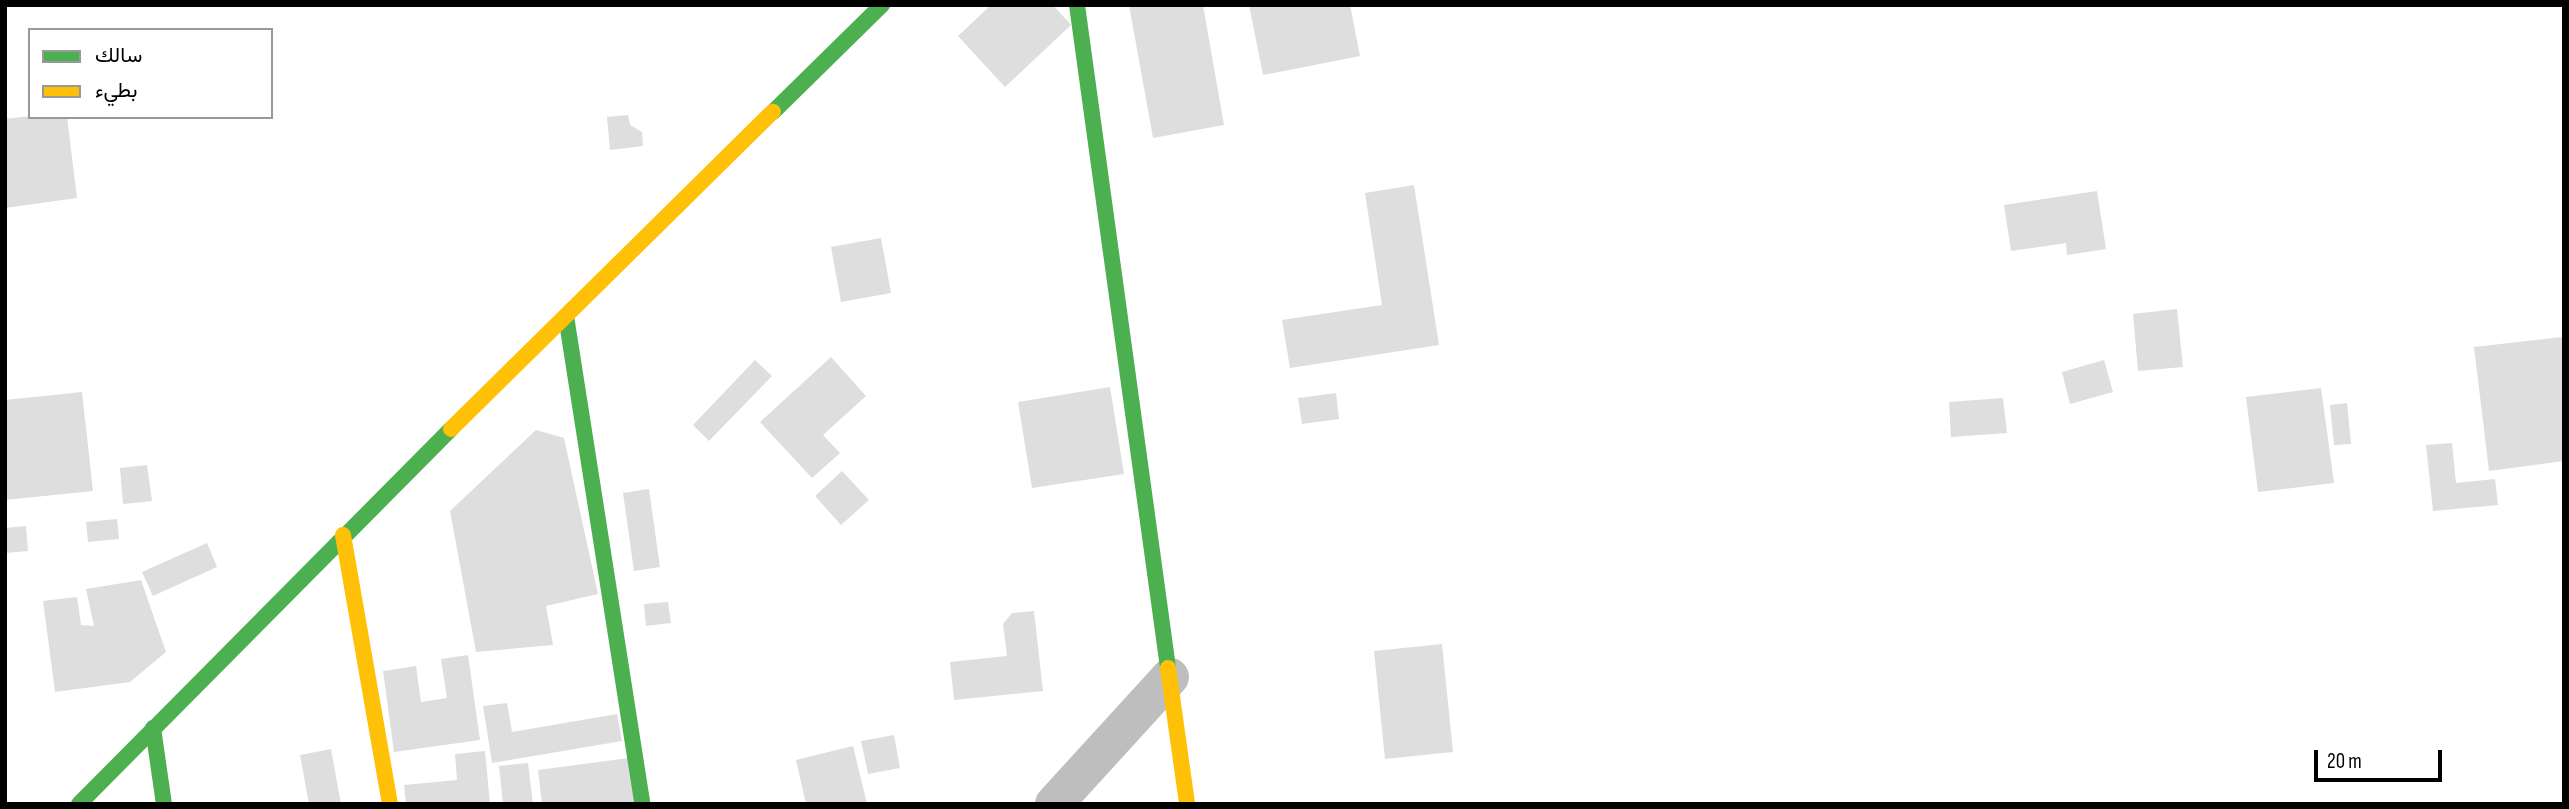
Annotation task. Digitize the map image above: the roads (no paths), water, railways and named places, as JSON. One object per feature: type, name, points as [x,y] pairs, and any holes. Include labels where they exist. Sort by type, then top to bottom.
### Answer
[{"type":"street","points":[[79,804],[343,535],[883,5]]},
{"type":"street","points":[[1077,5],[1186,804]]},
{"type":"street","points":[[566,316],[642,804]]},
{"type":"street","points":[[343,535],[390,804]]},
{"type":"street","points":[[1054,804],[1170,677]]},
{"type":"street","points":[[153,728],[164,804]]}]
